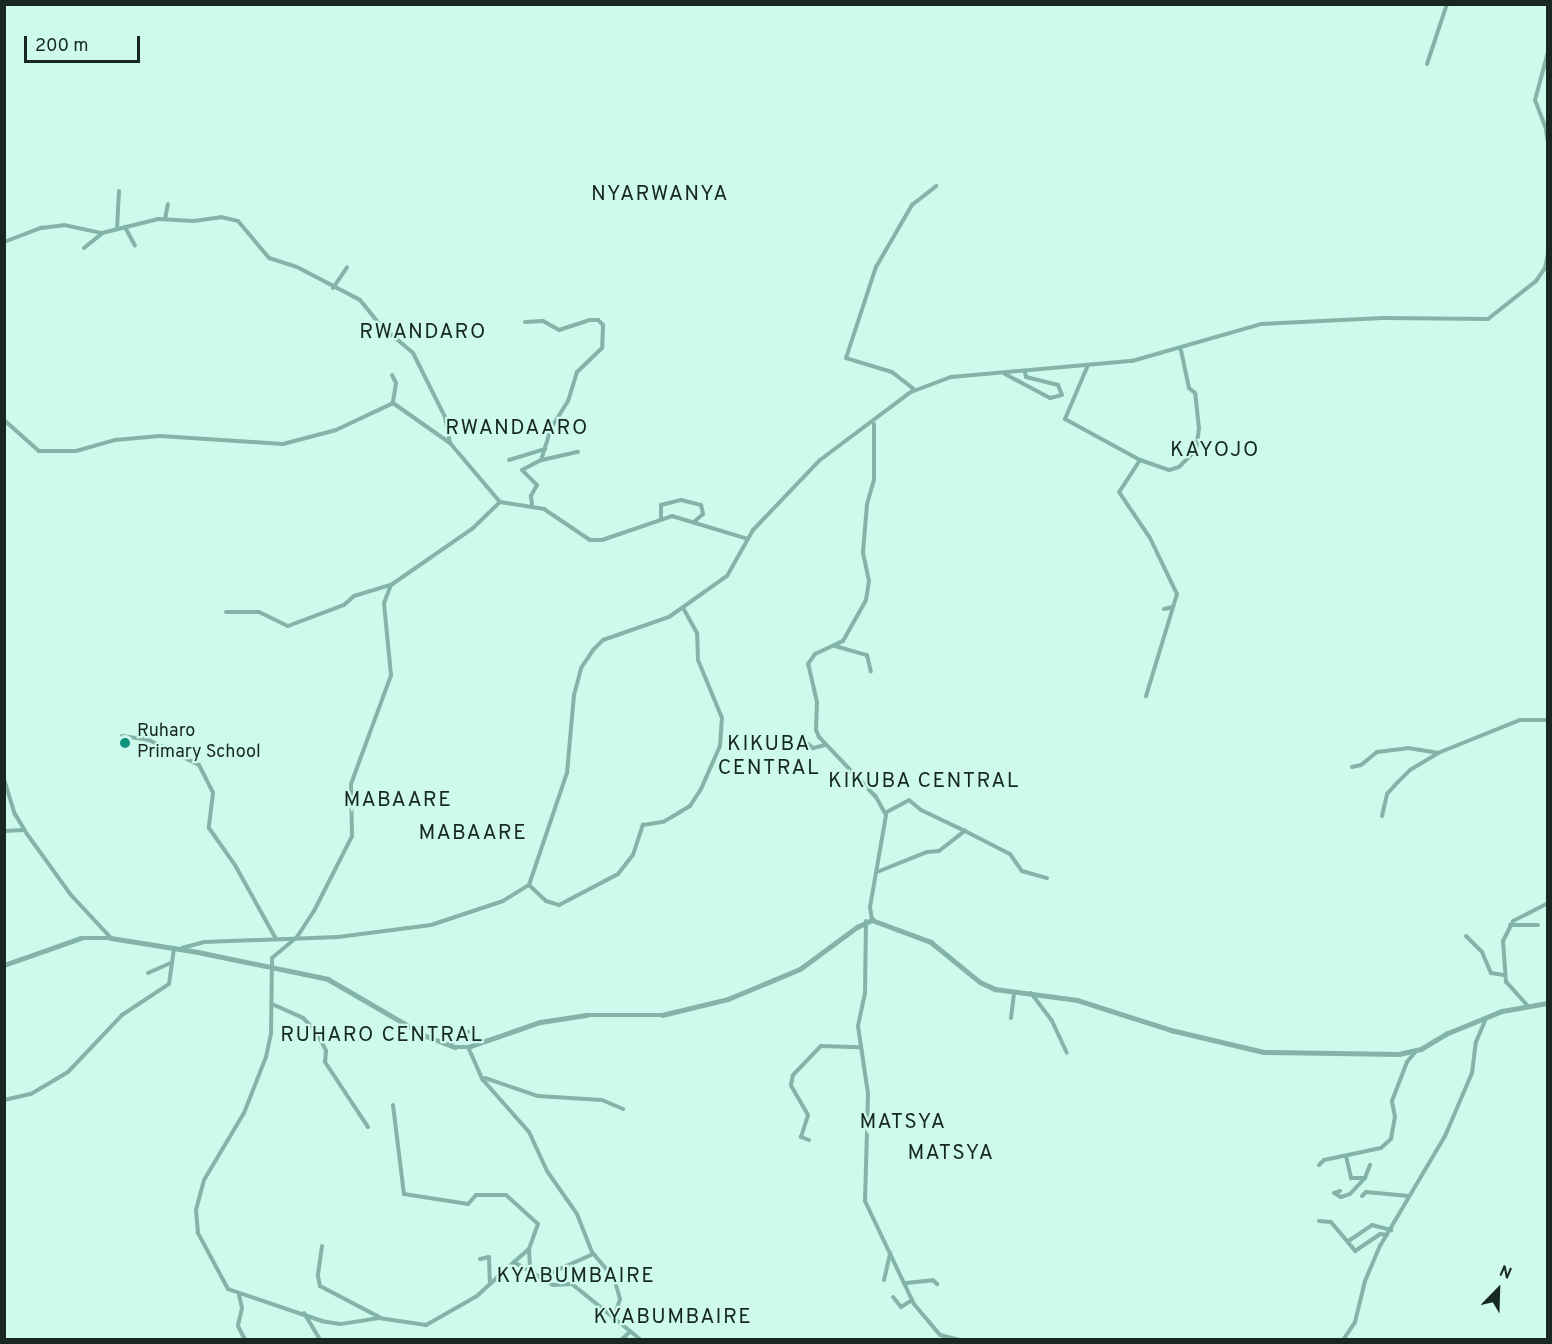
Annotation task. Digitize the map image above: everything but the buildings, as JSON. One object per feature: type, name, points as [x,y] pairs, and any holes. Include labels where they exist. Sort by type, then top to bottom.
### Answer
[{"type":"street","points":[[1427,64],[1447,4]]},
{"type":"street","points":[[1548,52],[1535,100],[1548,134]]},
{"type":"street","points":[[1545,128],[1548,142]]},
{"type":"street","points":[[915,391],[892,372],[846,358],[876,267],[912,205],[936,186]]},
{"type":"street","points":[[117,229],[119,191]]},
{"type":"street","points":[[165,219],[168,204]]},
{"type":"street","points":[[84,248],[102,233],[165,219],[221,217],[238,221],[269,258],[297,267],[333,288],[360,300],[380,325],[412,353],[443,411],[450,443]]},
{"type":"street","points":[[4,242],[41,228],[64,225],[102,233]]},
{"type":"street","points":[[125,227],[135,246]]},
{"type":"street","points":[[181,949],[204,942],[346,936],[431,925],[503,901],[530,885],[567,773],[572,707],[585,660],[603,640],[662,620],[683,608],[696,594],[727,576],[748,540],[820,460],[915,391],[951,377],[1132,361],[1181,350],[1239,329],[1273,323],[1488,319],[1536,281],[1545,268],[1548,254]]},
{"type":"street","points":[[333,288],[347,267]]},
{"type":"street","points":[[525,322],[543,321],[559,330],[589,320],[598,320],[603,325],[602,348],[579,369],[568,401],[551,428],[541,460]]},
{"type":"street","points":[[1088,365],[1066,422],[1140,460],[1169,470],[1179,467],[1196,450],[1199,429],[1195,393],[1189,388],[1181,350]]},
{"type":"street","points":[[1004,374],[1050,398],[1062,395],[1058,385],[1026,378],[1025,372]]},
{"type":"street","points":[[392,375],[396,383],[393,403]]},
{"type":"street","points":[[393,403],[450,443],[500,502],[532,505],[558,516],[590,540],[602,540],[672,516],[695,521],[748,540]]},
{"type":"street","points":[[4,420],[39,451],[76,451],[115,440],[160,436],[283,444],[336,430],[393,403]]},
{"type":"street","points":[[874,423],[874,480],[867,504],[863,552],[869,581],[866,600],[845,637],[834,646],[815,654],[808,664],[818,702],[816,730],[825,745],[876,797],[884,813],[870,907],[866,985],[859,1047],[865,1072],[865,1201],[913,1299],[940,1335],[960,1340]]},
{"type":"street","points":[[509,460],[546,449]]},
{"type":"street","points":[[532,505],[531,496],[537,485],[522,470],[559,453],[578,452]]},
{"type":"street","points":[[1140,460],[1119,492],[1150,538],[1177,594],[1146,696]]},
{"type":"street","points":[[661,518],[662,505],[681,500],[702,505],[703,514],[695,521]]},
{"type":"street","points":[[226,612],[259,612],[279,625],[288,626],[344,605],[354,596],[391,585],[472,529],[500,502]]},
{"type":"street","points":[[391,585],[384,603],[391,675],[351,784],[352,836],[297,937],[274,955],[270,1042],[255,1088],[209,1169],[196,1210],[198,1233],[228,1289],[239,1295],[340,1324],[379,1318],[426,1325],[477,1296],[529,1249]]},
{"type":"street","points":[[1164,609],[1175,604]]},
{"type":"street","points":[[530,885],[546,901],[559,905],[618,874],[633,855],[643,825],[663,822],[680,812],[701,789],[720,746],[722,718],[698,660],[697,633],[683,608]]},
{"type":"street","points":[[834,646],[867,655],[871,672]]},
{"type":"street","points":[[1382,816],[1387,794],[1395,785],[1410,770],[1438,753],[1520,720],[1548,720]]},
{"type":"street","points":[[122,736],[150,740],[186,755],[205,772],[214,802],[209,828],[235,865],[276,939]]},
{"type":"street","points":[[801,738],[813,748],[825,745]]},
{"type":"street","points":[[1352,766],[1361,765],[1377,752],[1408,748],[1432,749],[1438,753]]},
{"type":"street","points":[[4,779],[24,830],[71,895],[111,938]]},
{"type":"street","points":[[884,813],[909,800],[921,810],[1010,854],[1022,872],[1047,878]]},
{"type":"street","points":[[4,831],[24,830]]},
{"type":"street","points":[[877,872],[927,852],[939,851],[965,831]]},
{"type":"street","points":[[1527,1005],[1504,975],[1502,948],[1509,925],[1548,903]]},
{"type":"street","points":[[869,921],[931,942],[980,982],[1014,992],[1077,1000],[1171,1030],[1253,1050],[1291,1054],[1341,1050],[1399,1054],[1416,1050],[1486,1018],[1527,1005],[1548,1003]]},
{"type":"street","points":[[4,965],[71,940],[111,938],[181,949],[273,967],[338,983],[447,1046],[468,1047],[540,1022],[587,1015],[662,1015],[728,999],[800,969],[869,921]]},
{"type":"street","points":[[1509,925],[1538,925]]},
{"type":"street","points":[[1466,936],[1482,952],[1491,973],[1504,975]]},
{"type":"street","points":[[4,1100],[31,1094],[68,1072],[122,1015],[169,984],[172,975],[170,963],[174,949]]},
{"type":"street","points":[[148,973],[170,963]]},
{"type":"street","points":[[1011,1017],[1014,992]]},
{"type":"street","points":[[1031,993],[1052,1021],[1067,1053]]},
{"type":"street","points":[[272,1004],[303,1018],[316,1031],[326,1051],[325,1062],[368,1127]]},
{"type":"street","points":[[1342,1340],[1355,1322],[1365,1281],[1387,1235],[1445,1136],[1472,1073],[1476,1042],[1486,1018]]},
{"type":"street","points":[[447,1046],[468,1032]]},
{"type":"street","points":[[809,1140],[801,1137],[808,1115],[791,1085],[793,1075],[821,1046],[859,1047]]},
{"type":"street","points":[[468,1047],[486,1080],[553,1099],[602,1100],[623,1110]]},
{"type":"street","points":[[1319,1165],[1324,1160],[1380,1148],[1391,1139],[1395,1117],[1392,1101],[1407,1062],[1416,1050]]},
{"type":"street","points":[[478,1067],[483,1080],[529,1132],[547,1171],[577,1214],[593,1254],[611,1272],[620,1297],[613,1320]]},
{"type":"street","points":[[393,1105],[405,1195],[466,1204],[476,1195],[506,1195],[538,1224],[529,1249],[530,1269]]},
{"type":"street","points":[[1346,1156],[1351,1178],[1365,1178]]},
{"type":"street","points":[[1340,1191],[1334,1193],[1341,1197],[1350,1194],[1365,1178],[1370,1165]]},
{"type":"street","points":[[1362,1196],[1366,1192],[1409,1196]]},
{"type":"street","points":[[1319,1221],[1329,1220],[1350,1240],[1357,1252],[1380,1234],[1387,1235]]},
{"type":"street","points":[[1350,1240],[1372,1225],[1391,1230]]},
{"type":"street","points":[[322,1246],[318,1276],[320,1286],[379,1318]]},
{"type":"street","points":[[884,1280],[891,1252]]},
{"type":"street","points":[[542,1277],[593,1254]]},
{"type":"street","points":[[480,1259],[489,1257],[490,1283]]},
{"type":"street","points":[[514,1262],[530,1269],[553,1286],[572,1284],[640,1340]]},
{"type":"street","points":[[906,1283],[933,1280],[937,1284]]},
{"type":"street","points":[[239,1295],[242,1308],[238,1326],[245,1340]]},
{"type":"street","points":[[893,1297],[902,1307],[913,1299]]},
{"type":"street","points":[[304,1313],[320,1340]]},
{"type":"street","points":[[621,1340],[631,1331]]},
{"type":"place","name":"Ruharo Primary School","points":[[125,743]]},
{"type":"district","name":"NYARWANYA","points":[[660,195]]},
{"type":"district","name":"RWANDARO","points":[[423,333]]},
{"type":"district","name":"RWANDAARO","points":[[517,429]]},
{"type":"district","name":"KAYOJO","points":[[1215,451]]},
{"type":"district","name":"KIKUBA CENTRAL","points":[[769,757]]},
{"type":"district","name":"KIKUBA CENTRAL","points":[[924,782]]},
{"type":"district","name":"MABAARE","points":[[398,801]]},
{"type":"district","name":"MABAARE","points":[[473,834]]},
{"type":"district","name":"RUHARO CENTRAL","points":[[382,1036]]},
{"type":"district","name":"MATSYA","points":[[903,1123]]},
{"type":"district","name":"MATSYA","points":[[951,1154]]},
{"type":"district","name":"KYABUMBAIRE","points":[[576,1277]]},
{"type":"district","name":"KYABUMBAIRE","points":[[673,1318]]}]
